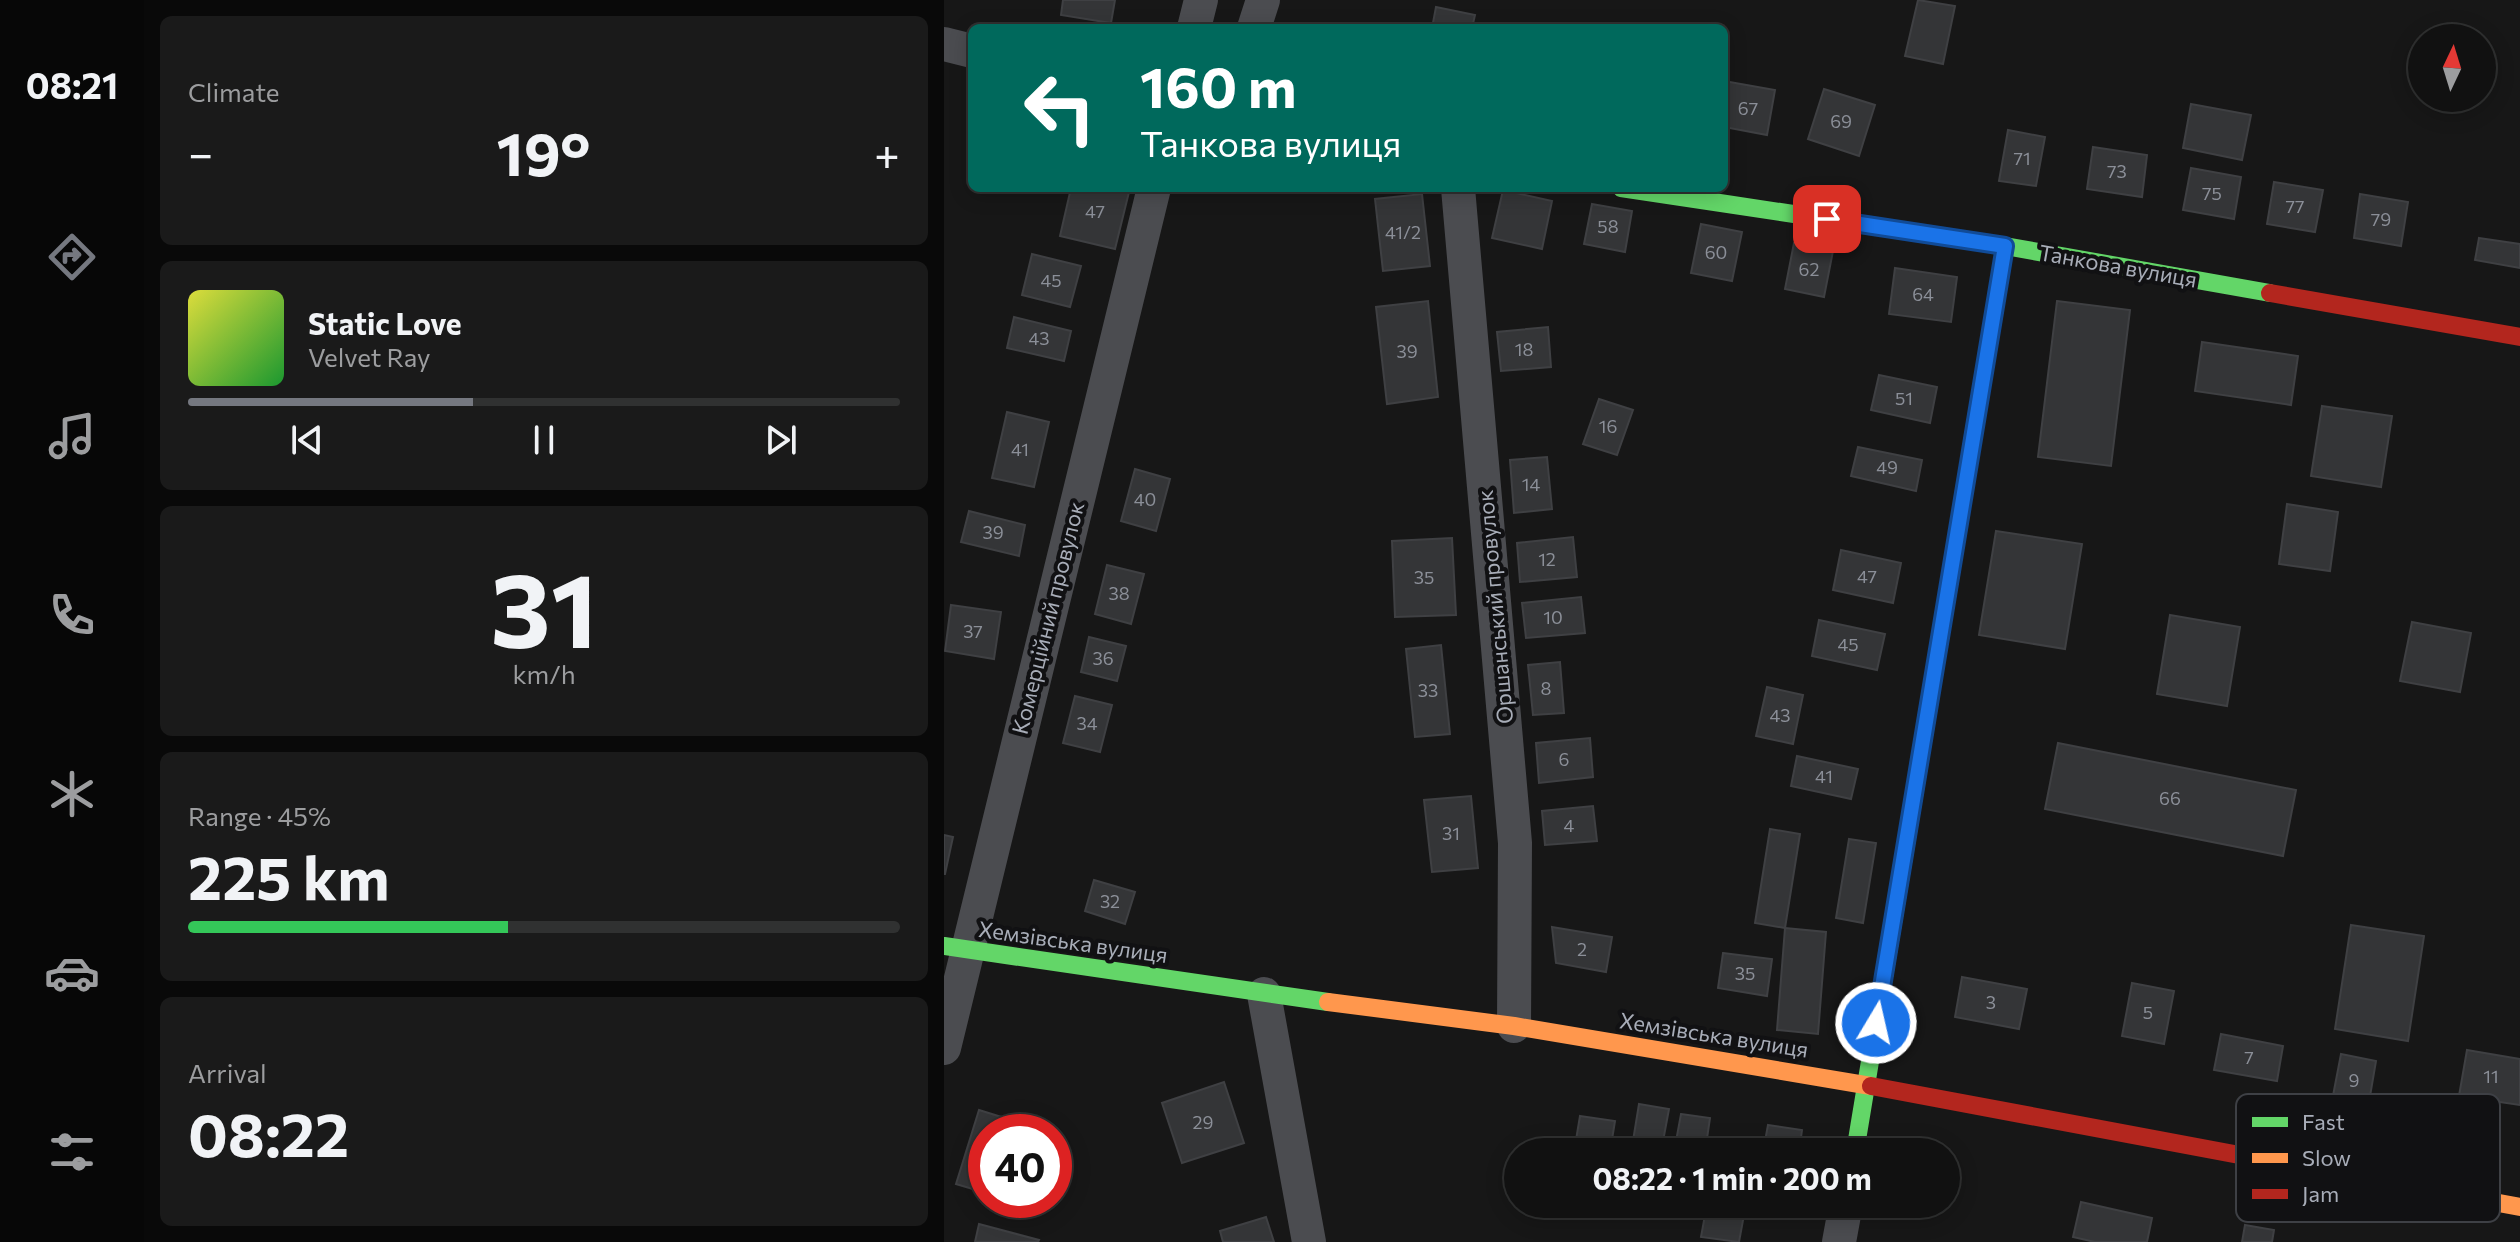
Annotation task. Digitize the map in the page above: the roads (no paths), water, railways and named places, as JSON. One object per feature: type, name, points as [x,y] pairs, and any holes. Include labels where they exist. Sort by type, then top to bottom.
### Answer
[{"type":"street","points":[[1195,24],[1201,0]]},
{"type":"street","points":[[1255,24],[1263,0]]},
{"type":"street","points":[[944,44],[968,50]]},
{"type":"street","name":"Комерційний провулок","points":[[944,1048],[955,949],[1153,192]]},
{"type":"street","name":"Оршанський провулок","points":[[1458,192],[1515,843],[1514,1026]]},
{"type":"street","name":"Танкова вулиця","points":[[1647,192],[2005,246],[2520,337]]},
{"type":"street","points":[[1857,1138],[2005,246]]},
{"type":"street","name":"Хемзівська вулиця","points":[[955,949],[1264,994],[1514,1026],[1866,1085],[2236,1154]]},
{"type":"street","points":[[1264,994],[1309,1242]]},
{"type":"street","name":"Хемзівська вулиця","points":[[2500,1203],[2520,1207]]},
{"type":"street","points":[[1839,1242],[1843,1218]]}]
